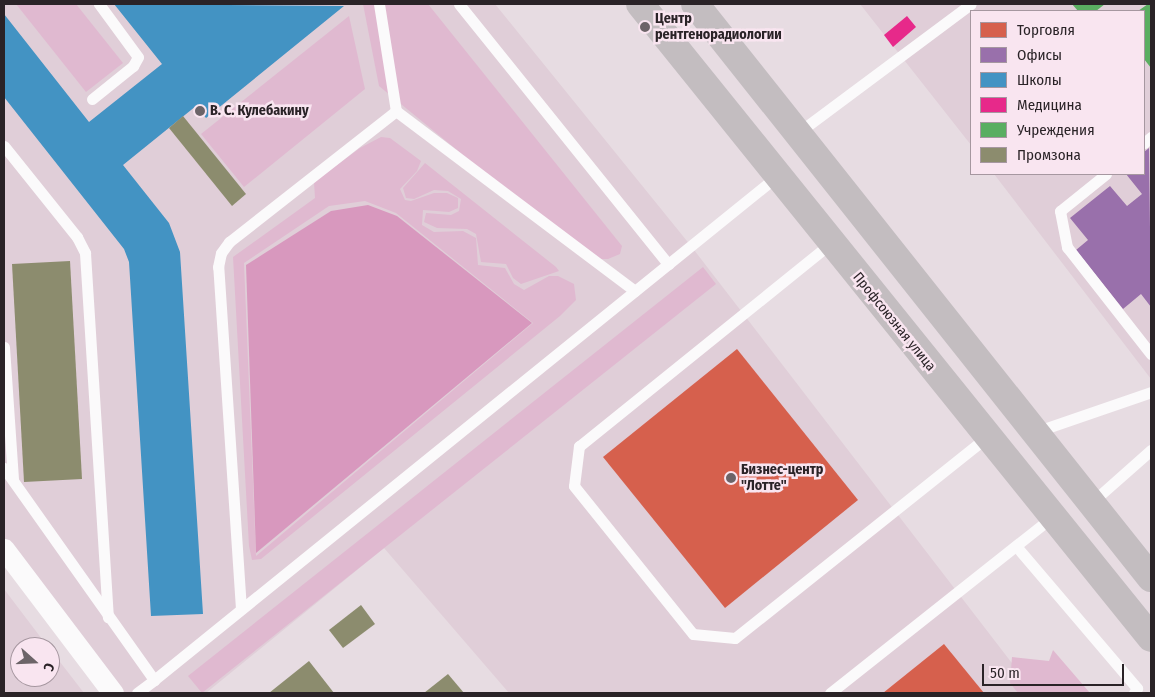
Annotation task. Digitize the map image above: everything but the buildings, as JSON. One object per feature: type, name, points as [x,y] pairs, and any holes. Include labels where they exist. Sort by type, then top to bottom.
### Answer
[{"type":"main road","name":"Профсоюзная улица","points":[[640,4],[831,244],[1151,638]]},
{"type":"main road","points":[[695,4],[799,132],[1151,578]]},
{"type":"street","points":[[4,549],[113,693]]},
{"type":"lane","points":[[92,99],[134,66],[138,57],[99,4]]},
{"type":"lane","points":[[379,4],[396,111],[635,291]]},
{"type":"lane","points":[[459,4],[668,264]]},
{"type":"lane","points":[[799,132],[971,4]]},
{"type":"lane","points":[[241,609],[218,267],[221,253],[229,242],[396,111]]},
{"type":"lane","points":[[4,146],[77,237],[85,252],[108,616]]},
{"type":"lane","points":[[1105,175],[1060,211],[1067,247],[1151,354]]},
{"type":"lane","points":[[137,693],[777,176]]},
{"type":"lane","points":[[831,244],[579,446],[574,486],[686,626],[693,634],[736,638],[987,437]]},
{"type":"lane","points":[[4,347],[13,481]]},
{"type":"lane","points":[[1035,432],[1151,392]]},
{"type":"lane","points":[[1091,503],[1151,450]]},
{"type":"lane","points":[[4,468],[154,680]]},
{"type":"lane","points":[[830,693],[1052,517]]},
{"type":"lane","points":[[1016,546],[1137,688],[1134,693]]},
{"type":"shaded area","points":[[4,4],[495,4],[691,246],[1035,693],[509,693],[384,548],[206,693],[118,693],[4,543]]},
{"type":"shaded area","points":[[16,4],[76,4],[123,63],[86,92]]},
{"type":"shaded area","points":[[363,4],[428,4],[622,246],[620,254],[608,259],[595,259],[574,246],[379,86]]},
{"type":"shaded area","points":[[860,4],[1151,4],[1151,379],[995,175],[1145,175],[1145,10],[970,10],[970,144]]},
{"type":"shaded area","points":[[349,16],[365,89],[244,187],[201,134]]},
{"type":"shaded area","points":[[381,137],[390,138],[421,161],[417,171],[400,189],[405,200],[411,201],[434,193],[447,193],[458,198],[458,208],[449,212],[423,210],[422,225],[434,232],[463,231],[476,238],[478,265],[505,268],[514,284],[524,290],[549,276],[558,276],[574,284],[576,300],[560,316],[261,559],[252,560],[249,546],[233,257],[315,198],[314,182],[360,148]],"holes":[[[365,201],[396,213],[533,323],[256,556],[244,263],[329,206]]]},
{"type":"shaded area","points":[[425,163],[559,271],[521,284],[513,278],[506,264],[481,262],[476,234],[467,229],[437,228],[424,222],[426,213],[451,215],[459,211],[461,199],[448,191],[434,190],[414,199],[406,198],[403,188]]},
{"type":"shaded area","points":[[368,205],[397,216],[532,323],[256,553],[246,265],[331,211]]},
{"type":"shaded area","points":[[703,267],[716,284],[202,693],[188,676]]},
{"type":"shaded area","points":[[4,589],[40,637],[10,637],[10,687],[60,687],[60,662],[84,693],[4,693]]},
{"type":"shaded area","points":[[1053,650],[1090,693],[1018,693],[1010,683],[1012,657],[1049,661]]},
{"type":"place","name":"Центр рентгенорадиологии","points":[[645,27]]},
{"type":"place","name":"В. С. Кулебакину","points":[[200,111]]},
{"type":"place","name":"Бизнес-центр \"Лотте\"","points":[[731,478]]}]
